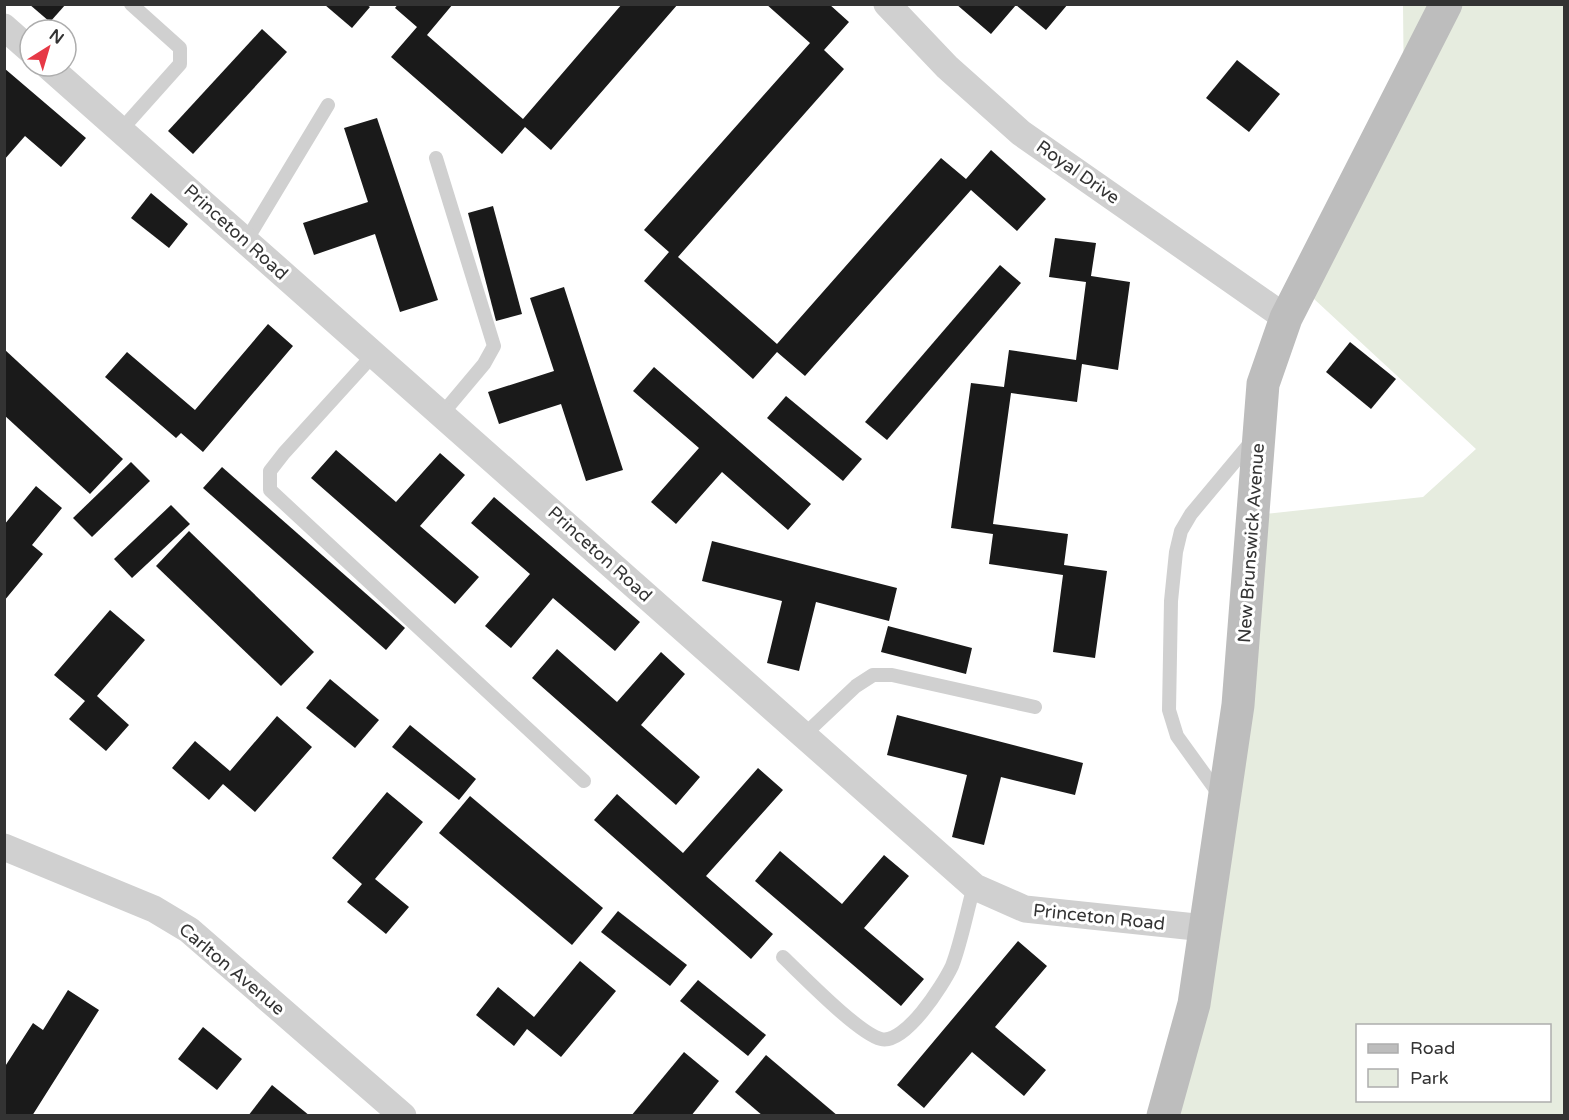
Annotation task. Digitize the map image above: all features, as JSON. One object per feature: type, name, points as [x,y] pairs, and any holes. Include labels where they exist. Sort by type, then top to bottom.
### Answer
[{"type":"street","name":"Royal Drive","points":[[887,4],[947,67],[1021,133],[1286,318]]},
{"type":"street","name":"New Brunswick Avenue","points":[[1163,1116],[1194,1004],[1238,705],[1263,384],[1286,318],[1446,4]]},
{"type":"street","points":[[4,27],[18,39]]},
{"type":"street","name":"Princeton Road","points":[[62,78],[974,886],[1025,909],[1205,928]]},
{"type":"street","name":"Carlton Avenue","points":[[4,847],[154,909],[189,930],[403,1116]]},
{"type":"lane","points":[[120,130],[180,64],[181,58],[180,48],[131,4]]},
{"type":"lane","points":[[246,241],[328,105]]},
{"type":"lane","points":[[436,158],[494,346],[484,364],[442,414]]},
{"type":"lane","points":[[374,354],[270,471],[270,490],[584,781]]},
{"type":"lane","points":[[1224,801],[1177,736],[1169,710],[1171,601],[1176,552],[1181,531],[1191,514],[1259,432]]},
{"type":"lane","points":[[804,735],[856,686],[873,675],[892,675],[1035,707]]},
{"type":"lane","points":[[783,957],[864,1031],[882,1040],[891,1039],[917,1019],[952,966],[974,886]]},
{"type":"green space","points":[[1403,5],[1564,5],[1564,1115],[1163,1116],[1199,1046],[1246,516],[1423,497],[1476,449],[1300,286],[1404,101]]},
{"type":"building","points":[[29,4],[66,4],[54,18],[45,18]]},
{"type":"building","points":[[398,4],[453,4],[427,35],[523,119],[622,4],[678,4],[551,150],[525,127],[502,154],[391,57],[417,27],[395,8]]},
{"type":"building","points":[[766,4],[829,4],[849,22],[824,50],[844,69],[678,257],[777,344],[941,158],[966,179],[991,150],[1046,199],[1017,231],[971,190],[805,376],[777,352],[753,379],[644,281],[669,252],[644,230],[810,43]]},
{"type":"building","points":[[956,4],[1068,4],[1046,30],[1016,5],[991,34]]},
{"type":"building","points":[[325,5],[367,5],[370,7],[352,28]]},
{"type":"building","points":[[262,29],[287,52],[193,154],[168,131]]},
{"type":"building","points":[[1237,60],[1280,94],[1249,132],[1206,98]]},
{"type":"building","points":[[4,68],[86,138],[61,167],[25,136],[4,160]]},
{"type":"building","points":[[377,118],[438,300],[400,312],[375,234],[314,255],[303,223],[368,202],[344,128]]},
{"type":"building","points":[[151,193],[188,224],[169,248],[131,218]]},
{"type":"building","points":[[493,206],[522,314],[496,321],[468,213]]},
{"type":"building","points":[[1055,238],[1096,243],[1091,276],[1130,282],[1118,370],[1082,364],[1077,402],[1011,393],[993,524],[1068,534],[1064,565],[1107,571],[1095,658],[1053,652],[1063,575],[989,564],[993,534],[951,528],[971,383],[1004,387],[1009,350],[1076,360],[1086,282],[1049,277]]},
{"type":"building","points":[[1000,265],[1021,283],[887,440],[865,422]]},
{"type":"building","points":[[564,287],[623,470],[586,481],[561,404],[499,424],[488,392],[554,371],[530,298]]},
{"type":"building","points":[[268,324],[293,346],[203,452],[181,433],[176,438],[105,377],[127,352],[195,410]]},
{"type":"building","points":[[1350,342],[1396,379],[1371,409],[1326,372]]},
{"type":"building","points":[[4,349],[123,459],[90,494],[4,415]]},
{"type":"building","points":[[654,367],[811,504],[788,530],[722,472],[676,524],[651,502],[699,448],[633,391]]},
{"type":"building","points":[[786,396],[862,459],[843,481],[767,418]]},
{"type":"building","points":[[336,450],[396,502],[440,453],[465,475],[420,526],[479,577],[455,604],[311,478]]},
{"type":"building","points":[[131,462],[150,481],[92,537],[73,518]]},
{"type":"building","points":[[222,467],[405,628],[386,650],[203,488]]},
{"type":"building","points":[[36,486],[62,508],[32,545],[43,554],[4,601],[4,525]]},
{"type":"building","points":[[494,497],[640,622],[615,651],[553,598],[511,648],[485,626],[530,574],[471,523]]},
{"type":"building","points":[[171,505],[190,524],[132,578],[114,559]]},
{"type":"building","points":[[189,531],[314,652],[281,686],[156,566]]},
{"type":"building","points":[[712,541],[897,588],[889,621],[816,602],[799,671],[767,663],[782,601],[702,581]]},
{"type":"building","points":[[110,610],[145,640],[97,696],[129,725],[106,751],[69,719],[85,701],[54,675]]},
{"type":"building","points":[[888,626],[972,648],[966,674],[881,652]]},
{"type":"building","points":[[557,649],[617,702],[661,652],[685,674],[641,725],[700,777],[676,805],[532,678]]},
{"type":"building","points":[[330,679],[379,720],[355,748],[306,708]]},
{"type":"building","points":[[897,715],[1083,763],[1075,795],[1001,777],[984,845],[952,837],[967,775],[887,755]]},
{"type":"building","points":[[277,716],[312,747],[255,812],[223,784],[209,800],[172,768],[195,741],[230,771]]},
{"type":"building","points":[[410,725],[476,779],[459,800],[392,747]]},
{"type":"building","points":[[758,768],[783,790],[706,876],[773,934],[751,959],[594,820],[617,794],[683,853]]},
{"type":"building","points":[[387,792],[423,822],[375,879],[409,907],[386,934],[347,902],[362,884],[332,858]]},
{"type":"building","points":[[470,796],[603,908],[572,945],[439,833]]},
{"type":"building","points":[[780,851],[842,904],[884,855],[909,876],[864,928],[924,979],[901,1006],[755,881]]},
{"type":"building","points":[[618,911],[687,965],[670,986],[601,932]]},
{"type":"building","points":[[1018,941],[1047,966],[995,1027],[1046,1070],[1024,1096],[972,1052],[924,1108],[897,1085]]},
{"type":"building","points":[[580,961],[616,991],[561,1057],[527,1029],[514,1046],[476,1015],[498,987],[534,1017]]},
{"type":"building","points":[[698,980],[766,1035],[748,1056],[680,1001]]},
{"type":"building","points":[[68,990],[99,1010],[32,1116],[4,1116],[4,1068],[33,1023],[43,1030]]},
{"type":"building","points":[[203,1027],[242,1059],[217,1090],[178,1059]]},
{"type":"building","points":[[684,1052],[719,1081],[691,1116],[631,1116]]},
{"type":"building","points":[[766,1055],[838,1116],[763,1116],[735,1092]]},
{"type":"building","points":[[272,1085],[310,1116],[248,1116]]}]
